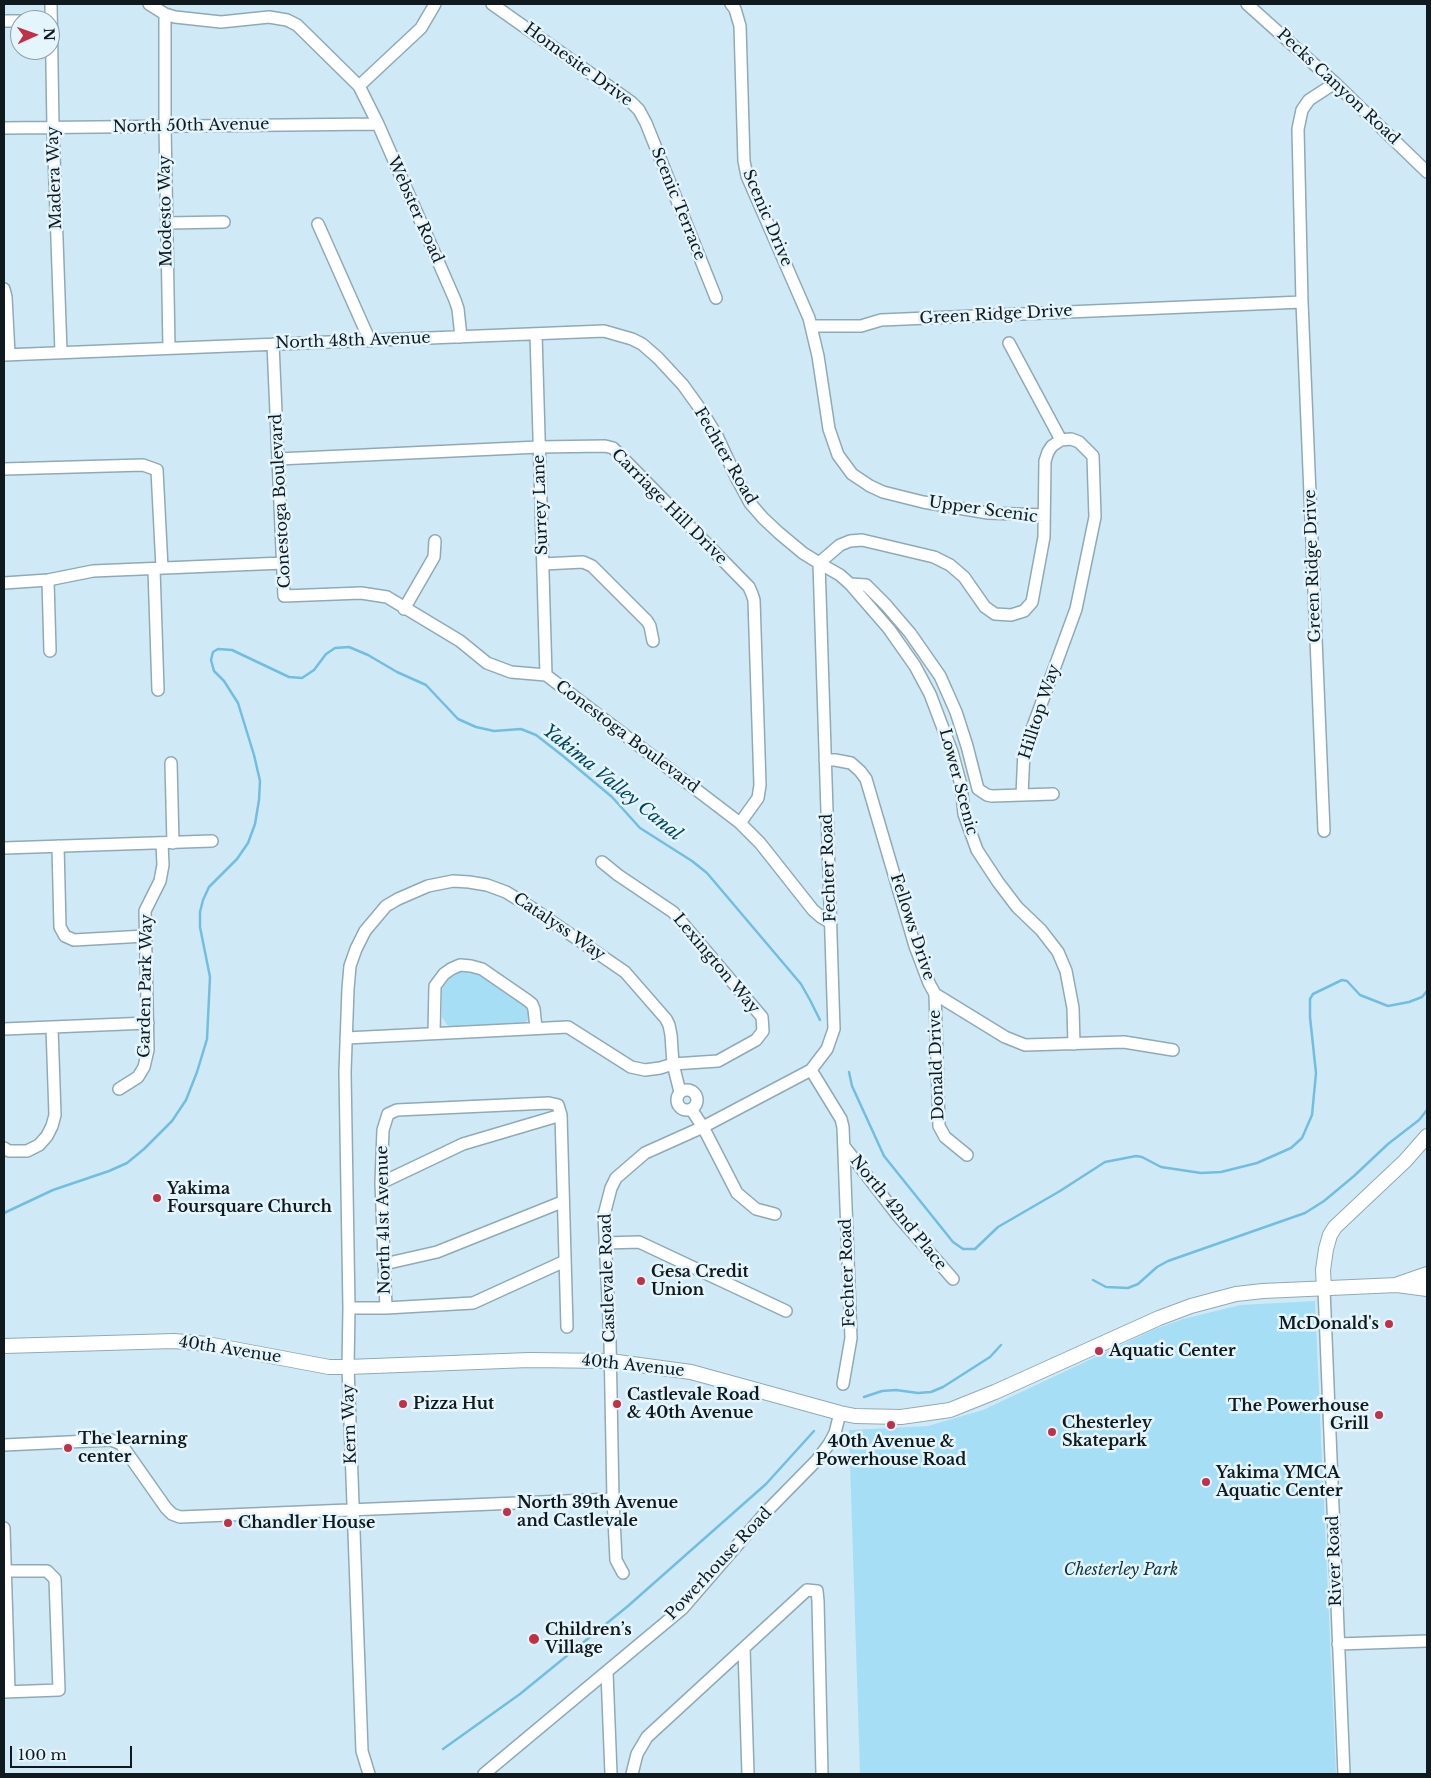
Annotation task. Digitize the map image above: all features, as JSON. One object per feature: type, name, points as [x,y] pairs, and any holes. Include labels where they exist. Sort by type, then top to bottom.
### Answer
[{"type":"main road","points":[[1324,1289],[1326,1249],[1330,1235],[1335,1227],[1405,1161],[1427,1136]]},
{"type":"main road","points":[[1398,1285],[1427,1274]]},
{"type":"main road","points":[[1398,1285],[1427,1289]]},
{"type":"main road","name":"40th Avenue","points":[[4,1346],[174,1341],[207,1344],[330,1367],[528,1360],[610,1361],[692,1372],[855,1416],[901,1417],[950,1410],[995,1392],[1159,1318],[1191,1306],[1236,1294],[1398,1285]]},
{"type":"street","points":[[149,4],[164,14]]},
{"type":"street","points":[[359,86],[420,28],[435,4]]},
{"type":"street","name":"Homesite Drive","points":[[492,4],[631,102],[639,110]]},
{"type":"street","name":"Scenic Drive","points":[[732,4],[740,26],[742,148],[745,168],[811,326],[820,370]]},
{"type":"street","name":"Pecks Canyon Road","points":[[1247,4],[1335,83],[1427,172]]},
{"type":"street","name":"Webster Road","points":[[164,14],[221,22],[269,17],[288,20],[298,26],[359,86],[378,124],[455,300],[458,309],[461,337]]},
{"type":"street","name":"Modesto Way","points":[[164,14],[169,348]]},
{"type":"street","name":"Madera Way","points":[[52,60],[61,352]]},
{"type":"street","name":"Green Ridge Drive","points":[[1324,830],[1302,302],[1298,129],[1299,116],[1309,100],[1335,83]]},
{"type":"street","name":"Scenic Terrace","points":[[639,110],[650,132],[716,298]]},
{"type":"street","name":"North 50th Avenue","points":[[4,128],[378,124]]},
{"type":"street","points":[[167,224],[224,222]]},
{"type":"street","points":[[318,224],[370,340]]},
{"type":"street","points":[[4,289],[6,297],[6,354]]},
{"type":"street","name":"Green Ridge Drive","points":[[811,326],[861,326],[881,320],[1302,302]]},
{"type":"street","name":"North 48th Avenue","points":[[6,354],[604,331],[642,344],[658,358],[683,386]]},
{"type":"street","name":"Surrey Lane","points":[[536,334],[546,675]]},
{"type":"street","points":[[1009,343],[1061,440],[1048,452],[1045,461],[1044,515]]},
{"type":"street","name":"Conestoga Boulevard","points":[[273,344],[284,596],[361,593],[387,597],[498,668],[511,672],[546,675],[740,824],[760,843],[813,910],[821,918],[831,923]]},
{"type":"street","name":"Upper Scenic","points":[[819,563],[840,545],[850,541],[862,540],[934,557],[950,565],[964,577],[985,607],[990,611],[995,614],[1012,615],[1024,611],[1032,602],[1044,536],[1044,515],[997,514],[923,502],[883,492],[852,474],[838,454],[829,429],[820,370]]},
{"type":"street","name":"Fechter Road","points":[[683,386],[717,436],[750,503],[779,533],[803,553],[819,563],[834,1029],[827,1049],[811,1070],[841,1119],[844,1146],[851,1338],[843,1384]]},
{"type":"street","name":"Hilltop Way","points":[[1022,795],[1024,751],[1076,609],[1095,517],[1093,456],[1079,442],[1061,440]]},
{"type":"street","name":"Carriage Hill Drive","points":[[278,459],[539,447],[605,446],[613,448],[749,587],[754,600],[760,785],[758,798],[740,824]]},
{"type":"street","points":[[4,469],[143,465],[157,470],[158,690]]},
{"type":"street","points":[[404,609],[434,557],[436,541]]},
{"type":"street","points":[[543,564],[583,562],[592,566],[647,621],[653,641]]},
{"type":"street","points":[[4,583],[48,580],[93,571],[283,563]]},
{"type":"street","name":"Lower Scenic","points":[[819,563],[840,575],[850,584],[889,629],[915,666],[930,694],[952,752],[960,785],[964,814],[970,833],[987,867],[1017,906],[1041,930],[1058,952],[1066,971],[1072,1002],[1074,1044]]},
{"type":"street","points":[[48,580],[50,650]]},
{"type":"street","points":[[850,584],[866,585],[910,632],[935,669],[956,712],[978,789],[982,793],[992,796],[1054,794]]},
{"type":"street","name":"Fellows Drive","points":[[826,760],[851,763],[860,770],[866,779],[915,946],[928,983],[935,994],[1015,1042],[1024,1045],[1124,1042],[1173,1050]]},
{"type":"street","name":"Garden Park Way","points":[[119,1089],[138,1077],[144,1067],[148,1050],[145,912],[160,881],[167,843],[171,763]]},
{"type":"street","points":[[4,848],[212,842]]},
{"type":"street","points":[[58,846],[60,927],[65,936],[74,940],[145,936]]},
{"type":"street","name":"Lexington Way","points":[[602,862],[618,876],[673,912],[762,1017],[763,1030],[760,1036],[726,1056],[718,1060],[673,1064]]},
{"type":"street","name":"Catalyss Way","points":[[345,1072],[350,966],[365,931],[386,906],[428,886],[453,881],[487,885],[516,897],[625,972],[666,1019],[671,1035],[673,1064],[680,1092],[682,1090],[690,1090],[695,1094],[697,1101],[691,1109],[703,1127],[737,1193],[756,1209],[774,1214]]},
{"type":"street","points":[[434,1033],[435,986],[444,974],[460,965],[482,969],[532,1004],[536,1028]]},
{"type":"street","name":"Donald Drive","points":[[935,994],[938,1126],[945,1137],[967,1155]]},
{"type":"street","points":[[4,1029],[148,1023]]},
{"type":"street","points":[[4,1148],[9,1151],[27,1151],[38,1145],[47,1136],[52,1126],[55,1115],[52,1027]]},
{"type":"street","points":[[346,1038],[568,1027],[638,1069],[660,1068],[673,1064]]},
{"type":"street","name":"Castlevale Road","points":[[623,1573],[616,1560],[613,1499],[604,1215],[607,1200],[616,1178],[645,1153],[703,1127],[811,1070]]},
{"type":"street","name":"Kern Way","points":[[345,1072],[350,1308],[348,1367],[362,1751],[369,1774]]},
{"type":"street","name":"North 41st Avenue","points":[[386,1308],[381,1183],[383,1130],[388,1114],[396,1110],[549,1103],[558,1105],[561,1115]]},
{"type":"street","points":[[381,1183],[464,1144],[561,1115],[567,1326]]},
{"type":"street","name":"North 42nd Place","points":[[844,1146],[898,1216],[953,1279]]},
{"type":"street","points":[[384,1264],[437,1252],[562,1202]]},
{"type":"street","points":[[605,1243],[639,1242],[786,1311]]},
{"type":"street","name":"North 41st Avenue","points":[[350,1308],[473,1303],[565,1261]]},
{"type":"street","name":"River Road","points":[[1324,1289],[1344,1774]]},
{"type":"street","name":"Powerhouse Road","points":[[484,1774],[683,1608],[766,1512],[817,1460],[835,1433],[840,1413]]},
{"type":"street","points":[[4,1445],[111,1440],[121,1444],[166,1508],[172,1514],[180,1517],[613,1499]]},
{"type":"street","points":[[4,1528],[6,1692],[58,1690],[57,1595],[55,1579],[47,1571],[6,1572]]},
{"type":"street","points":[[632,1774],[637,1754],[647,1736],[807,1590],[817,1591],[822,1774]]},
{"type":"street","points":[[1338,1644],[1427,1641]]},
{"type":"street","points":[[744,1648],[748,1774]]},
{"type":"street","points":[[607,1672],[611,1774]]},
{"type":"green space","points":[[462,971],[478,974],[526,1006],[529,1012],[528,1020],[523,1024],[453,1027],[447,1025],[442,1017],[442,989],[451,976]]},
{"type":"green space","name":"Chesterley Park","points":[[1315,1301],[1336,1774],[860,1774],[849,1430],[928,1426],[983,1410],[1155,1329],[1183,1319],[1240,1305]]},
{"type":"waterway","name":"Yakima Valley Canal","points":[[4,1213],[53,1190],[127,1163],[172,1121],[186,1100],[197,1072],[207,1039],[210,977],[200,927],[200,912],[209,887],[237,859],[248,843],[255,824],[260,781],[238,703],[224,681],[214,671],[211,660],[213,652],[218,649],[232,650],[289,677],[302,678],[314,670],[326,654],[335,648],[349,647],[426,685],[458,719],[476,727],[494,731],[521,729],[536,735],[612,797],[640,828],[692,861],[707,873],[801,984],[820,1020]]},
{"type":"waterway","name":"Yakima Valley Canal","points":[[849,1072],[852,1086],[884,1156],[953,1242],[963,1249],[975,1249],[998,1227],[1105,1162],[1136,1156],[1142,1157],[1161,1167],[1201,1173],[1221,1172],[1257,1163],[1291,1148],[1302,1138],[1312,1115],[1316,1073],[1310,1017],[1310,999],[1313,994],[1342,980],[1347,981],[1360,995],[1388,1006],[1409,1002],[1422,997],[1427,991]]},
{"type":"waterway","points":[[1093,1280],[1106,1287],[1128,1288],[1138,1284],[1157,1267],[1168,1261],[1305,1213],[1324,1201],[1354,1176],[1388,1144],[1419,1120],[1427,1110]]},
{"type":"waterway","points":[[864,1397],[882,1391],[931,1392],[943,1387],[990,1357],[1001,1345]]},
{"type":"waterway","points":[[443,1749],[520,1694],[628,1606],[766,1484],[814,1431]]},
{"type":"place","name":"Yakima Foursquare Church","points":[[157,1198]]},
{"type":"place","name":"Gesa Credit Union","points":[[641,1281]]},
{"type":"place","name":"McDonald's","points":[[1389,1324]]},
{"type":"place","name":"Aquatic Center","points":[[1099,1351]]},
{"type":"place","name":"Pizza Hut","points":[[403,1404]]},
{"type":"place","name":"Castlevale Road & 40th Avenue","points":[[617,1404]]},
{"type":"place","name":"The Powerhouse Grill","points":[[1379,1415]]},
{"type":"place","name":"40th Avenue & Powerhouse Road","points":[[891,1425]]},
{"type":"place","name":"Chesterley Skatepark","points":[[1052,1432]]},
{"type":"place","name":"The learning center","points":[[68,1448]]},
{"type":"place","name":"Yakima YMCA Aquatic Center","points":[[1206,1482]]},
{"type":"place","name":"North 39th Avenue and Castlevale","points":[[507,1512]]},
{"type":"place","name":"Chandler House","points":[[228,1523]]},
{"type":"place","name":"Children’s Village","points":[[534,1639]]}]
